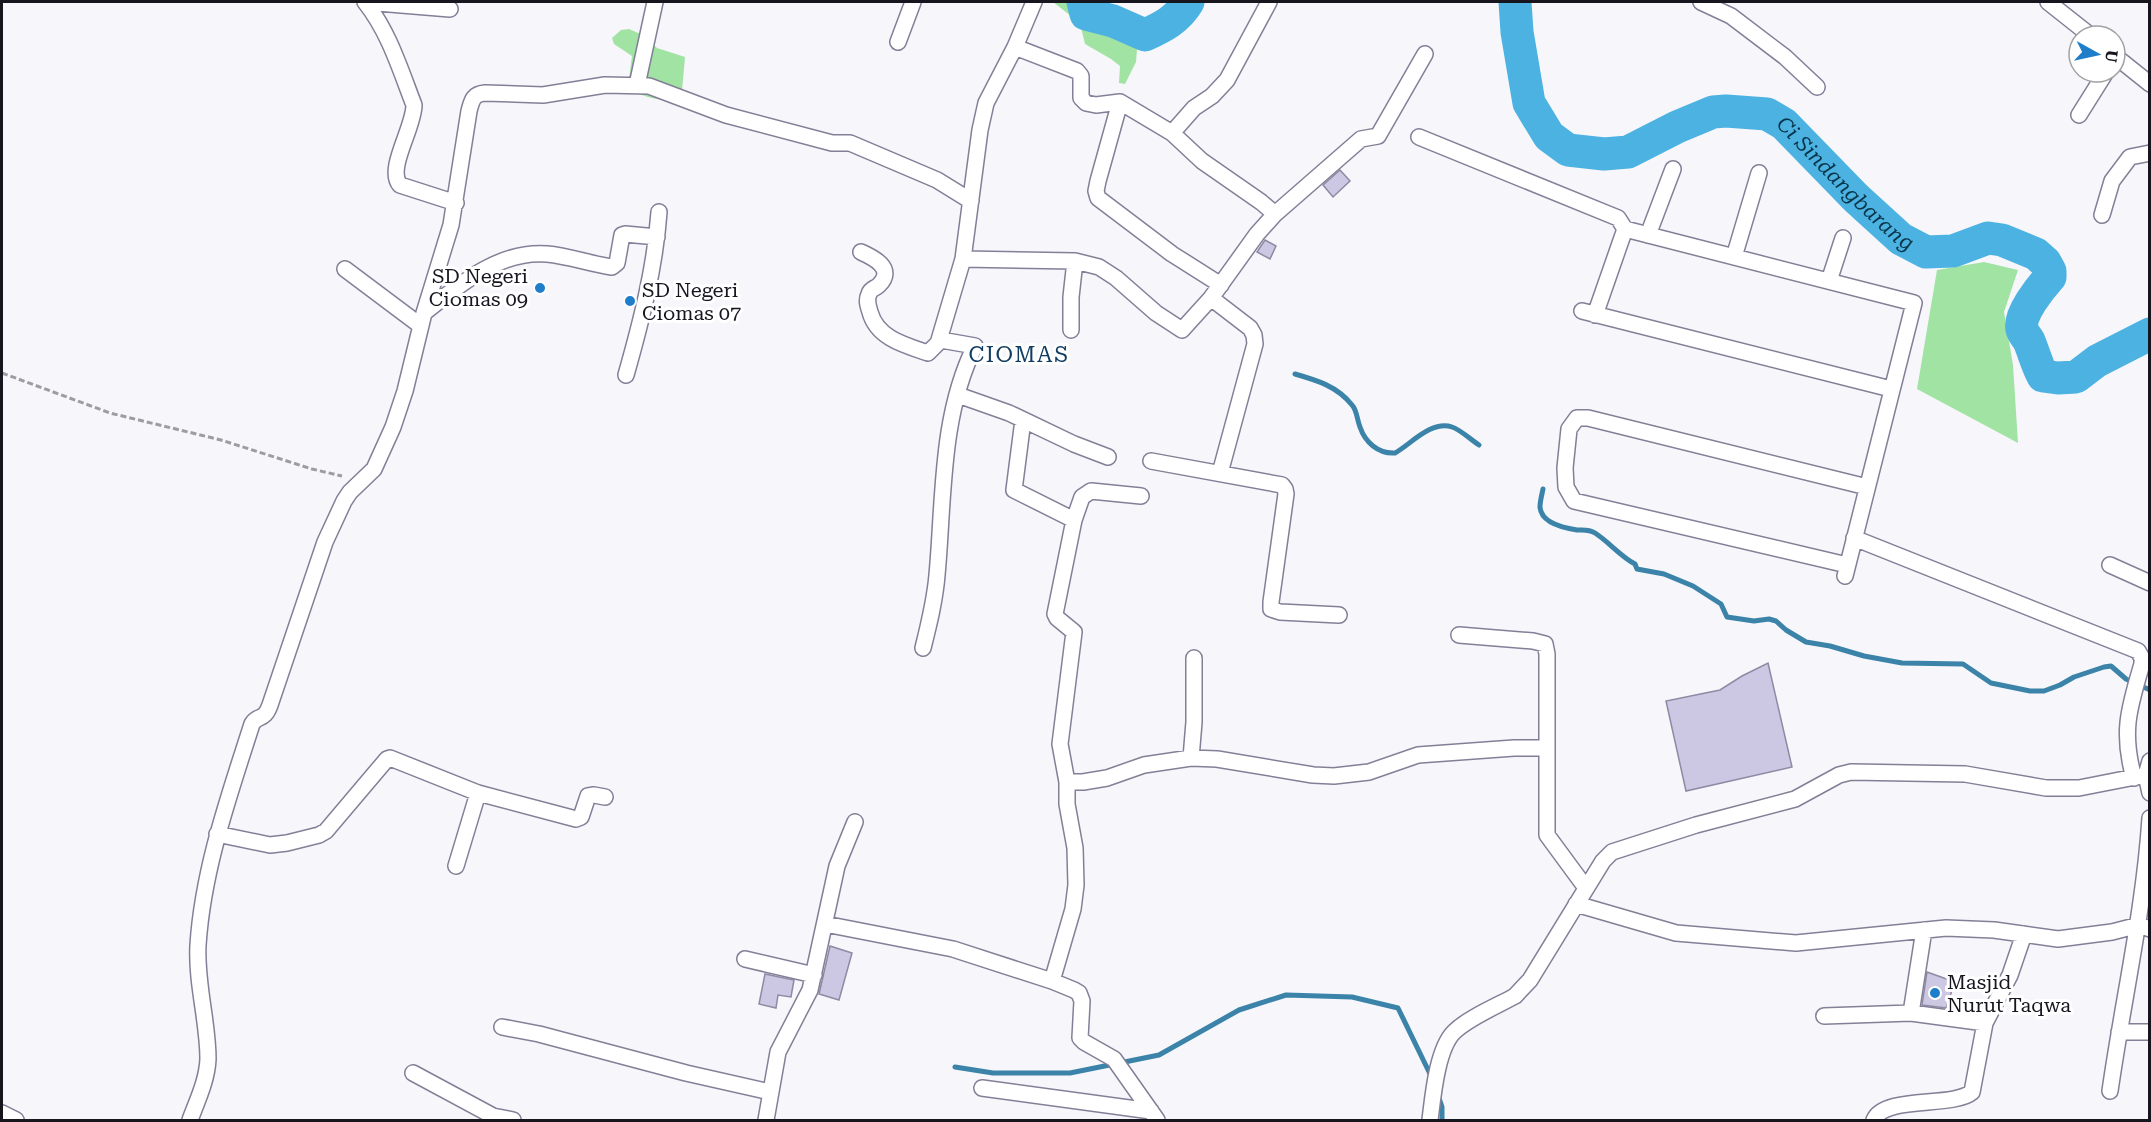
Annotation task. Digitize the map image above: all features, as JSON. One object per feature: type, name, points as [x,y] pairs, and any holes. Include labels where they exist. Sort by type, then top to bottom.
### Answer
[{"type":"street","points":[[365,2],[378,19],[388,38],[414,105],[414,116],[398,158],[395,177],[397,182],[400,185],[456,203]]},
{"type":"street","points":[[365,2],[450,9]]},
{"type":"street","points":[[637,85],[655,2]]},
{"type":"street","points":[[898,42],[913,2]]},
{"type":"street","points":[[861,252],[876,258],[883,268],[881,283],[871,290],[867,298],[877,328],[882,333],[927,353],[930,352],[939,340],[963,259],[980,130],[986,103],[1015,47],[1032,2]]},
{"type":"street","points":[[1172,133],[1194,108],[1222,86],[1269,2]]},
{"type":"street","points":[[1701,2],[1731,16],[1785,57],[1817,87]]},
{"type":"street","points":[[2048,2],[2076,24]]},
{"type":"street","points":[[1015,47],[1077,71],[1081,76],[1081,98],[1086,103],[1096,105],[1120,102],[1172,133],[1202,162],[1275,214]]},
{"type":"street","points":[[963,259],[1075,261],[1099,267],[1116,278],[1156,313],[1182,330],[1211,298],[1257,234],[1275,214],[1361,139],[1378,136],[1425,54]]},
{"type":"street","points":[[2127,66],[2150,84]]},
{"type":"street","points":[[2079,115],[2098,84]]},
{"type":"street","points":[[190,1120],[204,1083],[208,1060],[198,969],[198,947],[203,905],[217,834],[252,724],[265,716],[270,705],[325,542],[344,501],[374,469],[393,427],[405,391],[422,320],[446,246],[456,203],[469,111],[471,102],[477,93],[543,94],[605,85],[649,86],[726,115],[832,143],[850,143],[937,180],[971,201]]},
{"type":"street","points":[[1120,102],[1098,181],[1096,191],[1098,198],[1172,254],[1221,285]]},
{"type":"street","points":[[1419,137],[1618,218],[1625,229],[1914,303],[1846,570],[1574,501],[1566,487],[1569,429],[1577,418],[1588,418],[1866,487]]},
{"type":"street","points":[[2102,215],[2112,181],[2130,157],[2150,153]]},
{"type":"street","points":[[1648,235],[1673,169]]},
{"type":"street","points":[[1734,257],[1760,173]]},
{"type":"street","points":[[626,375],[647,293],[659,212]]},
{"type":"street","points":[[1625,229],[1588,313],[1891,389]]},
{"type":"street","points":[[422,320],[468,279],[504,260],[528,254],[551,254],[612,267],[617,263],[622,235],[657,237]]},
{"type":"street","points":[[1829,281],[1844,238]]},
{"type":"street","points":[[1071,330],[1071,297],[1075,261]]},
{"type":"street","points":[[345,269],[422,320]]},
{"type":"street","points":[[1211,298],[1250,328],[1254,335],[1254,344],[1220,473]]},
{"type":"street","points":[[923,648],[937,577],[941,504],[953,415],[975,346],[939,340]]},
{"type":"street","points":[[958,396],[1023,420],[1107,457]]},
{"type":"street","points":[[1023,420],[1014,490],[1074,520]]},
{"type":"street","points":[[1151,461],[1277,483],[1285,489],[1270,602],[1271,609],[1280,612],[1339,615]]},
{"type":"street","points":[[1052,981],[1073,909],[1076,885],[1075,848],[1060,744],[1074,632],[1055,614],[1074,520],[1082,496],[1090,491],[1141,496]]},
{"type":"street","points":[[1854,538],[2138,651],[2142,658],[2127,717],[2127,752],[2145,772],[2150,793]]},
{"type":"street","points":[[2110,565],[2150,584]]},
{"type":"street","points":[[1459,636],[1533,641],[1545,644],[1547,654],[1547,835],[1586,888]]},
{"type":"street","points":[[1191,758],[1194,722],[1194,658]]},
{"type":"street","points":[[1067,782],[1107,778],[1144,765],[1191,758],[1217,759],[1313,775],[1334,776],[1369,772],[1419,755],[1546,748]]},
{"type":"street","points":[[217,834],[270,845],[319,835],[332,826],[390,758],[478,793],[576,819],[581,817],[588,796],[605,797]]},
{"type":"street","points":[[1430,1120],[1434,1083],[1448,1040],[1462,1026],[1522,990],[1607,855],[1618,849],[1696,825],[1795,799],[1839,775],[1851,772],[1965,774],[2046,788],[2068,788],[2102,785],[2145,772]]},
{"type":"street","points":[[456,866],[478,793]]},
{"type":"street","points":[[2110,1091],[2119,1032],[2142,946],[2150,818]]},
{"type":"street","points":[[766,1120],[780,1045],[803,1005],[814,975],[837,866],[855,822]]},
{"type":"street","points":[[1576,904],[1676,933],[1796,943],[1946,928],[2068,939],[2144,927]]},
{"type":"street","points":[[825,924],[954,949],[1052,981],[1079,993],[1082,1001],[1080,1038],[1114,1059],[1154,1116]]},
{"type":"street","points":[[1911,1013],[1924,930]]},
{"type":"street","points":[[1874,1120],[1876,1115],[1884,1110],[1915,1103],[1963,1097],[1972,1092],[1985,1023],[2010,975],[2024,934]]},
{"type":"street","points":[[745,960],[814,975]]},
{"type":"street","points":[[1824,1016],[1911,1013],[1985,1023]]},
{"type":"street","points":[[502,1027],[770,1092]]},
{"type":"street","points":[[2119,1032],[2150,1032]]},
{"type":"street","points":[[413,1073],[493,1116],[513,1120]]},
{"type":"street","points":[[982,1088],[1154,1116]]},
{"type":"street","points":[[2,1113],[16,1120]]},
{"type":"path","points":[[2,373],[110,414],[221,440],[312,469],[362,481]]},
{"type":"green space","points":[[1053,2],[1072,2],[1084,17],[1144,38],[1137,49],[1136,62],[1125,84],[1119,83],[1120,66],[1085,44],[1080,23]]},
{"type":"green space","points":[[629,29],[645,36],[657,48],[685,57],[681,102],[660,100],[628,87],[632,56],[614,44],[612,38],[621,30]]},
{"type":"green space","points":[[1984,262],[2018,270],[2004,312],[2013,365],[2018,443],[1917,389],[1937,270]]},
{"type":"building","points":[[1340,170],[1350,181],[1333,197],[1323,185]]},
{"type":"building","points":[[1265,240],[1276,246],[1270,259],[1257,252]]},
{"type":"building","points":[[1768,663],[1792,767],[1686,791],[1666,701],[1720,690]]},
{"type":"building","points":[[830,946],[852,953],[839,1000],[819,994]]},
{"type":"building","name":"Masjid Nurut Taqwa","points":[[1927,972],[1955,982],[1946,1008],[1922,1005]]},
{"type":"building","points":[[765,974],[794,980],[791,997],[778,995],[776,1008],[759,1004]]},
{"type":"waterway","name":"Ci Sindangbarang","points":[[1083,2],[1086,14],[1113,21],[1145,35],[1170,22],[1188,2]]},
{"type":"waterway","name":"Ci Sindangbarang","points":[[1515,2],[1517,32],[1529,103],[1549,136],[1568,150],[1604,154],[1628,152],[1713,112],[1767,114],[1784,124],[1856,198],[1901,239],[1926,252],[1953,251],[1988,238],[2002,240],[2036,254],[2045,262],[2050,271],[2050,277],[2031,301],[2022,323],[2023,331],[2043,376],[2076,377],[2097,361],[2150,334]]},
{"type":"waterway","points":[[1295,374],[1326,385],[1346,398],[1355,410],[1365,438],[1373,446],[1383,451],[1395,453],[1421,434],[1444,426],[1455,428],[1479,445]]},
{"type":"waterway","points":[[1543,489],[1540,507],[1544,517],[1549,521],[1566,528],[1593,532],[1635,564],[1637,569],[1664,574],[1693,586],[1721,604],[1727,617],[1754,621],[1769,619],[1776,621],[1806,642],[1864,656],[1902,663],[1963,664],[1991,683],[2030,691],[2044,691],[2074,677],[2111,666],[2126,679],[2150,690]]},
{"type":"waterway","points":[[955,1067],[993,1073],[1070,1073],[1159,1055],[1239,1010],[1286,995],[1352,997],[1398,1008],[1432,1078]]},
{"type":"waterway","points":[[1438,1095],[1442,1107],[1442,1120]]},
{"type":"place","name":"SD Negeri Ciomas 09","points":[[540,288]]},
{"type":"place","name":"SD Negeri Ciomas 07","points":[[630,301]]},
{"type":"place","name":"Masjid Nurut Taqwa","points":[[1935,993]]},
{"type":"district","name":"CIOMAS","points":[[1019,354]]}]
